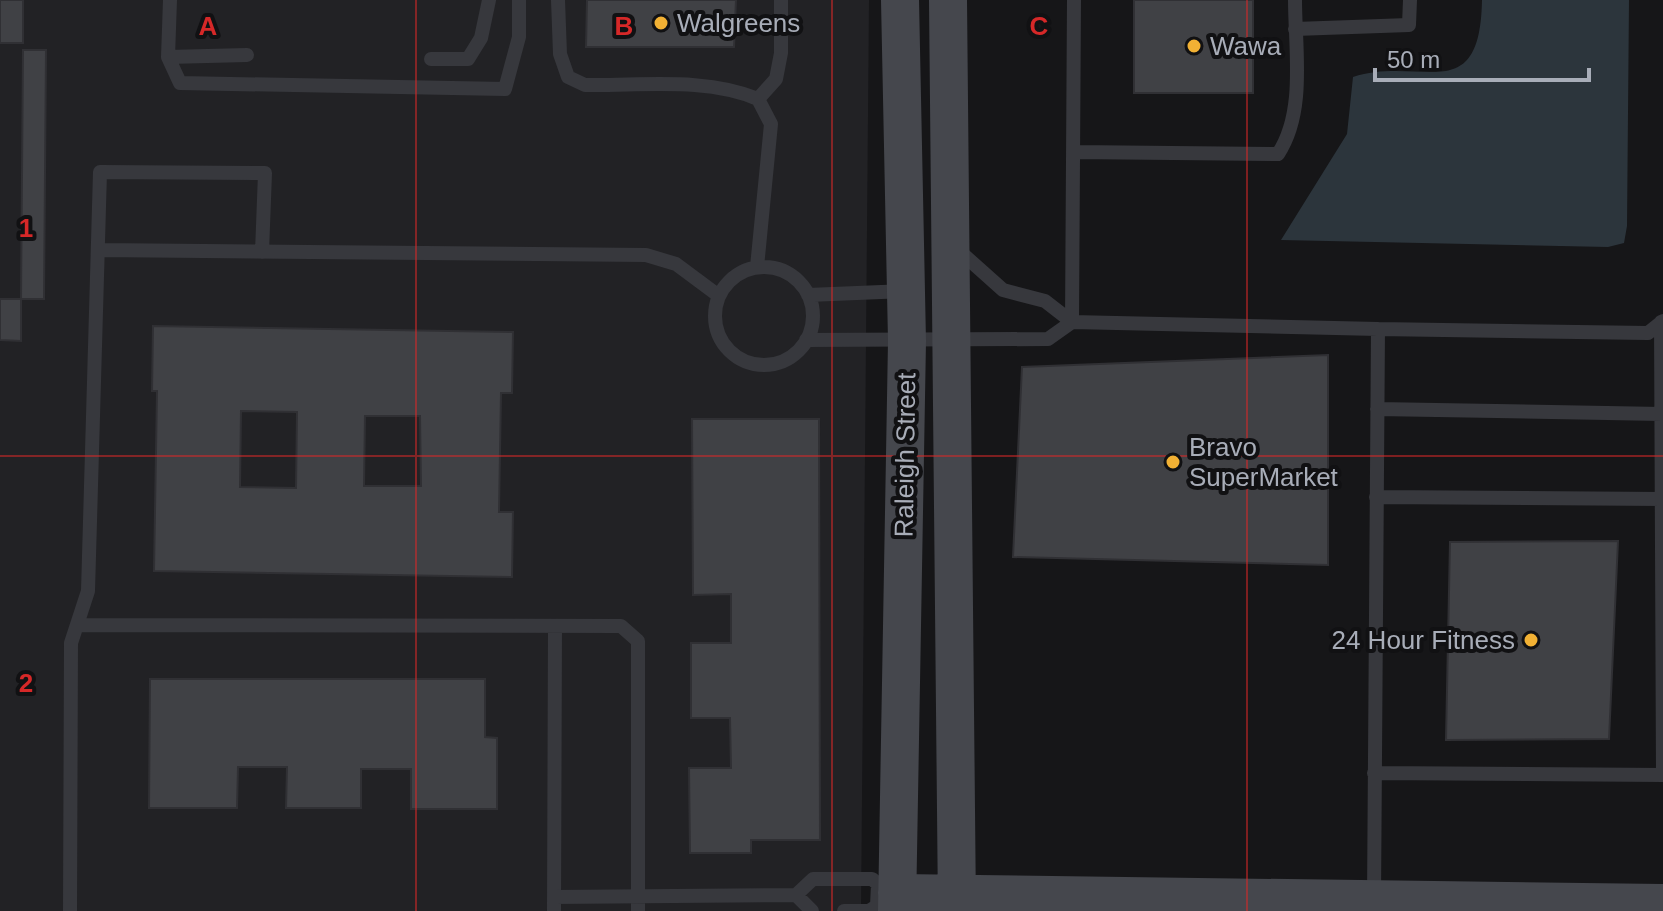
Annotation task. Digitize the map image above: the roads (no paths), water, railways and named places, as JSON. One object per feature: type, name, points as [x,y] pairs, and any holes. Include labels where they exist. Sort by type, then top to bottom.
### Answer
[{"type":"street","name":"Raleigh Street","points":[[891,899],[907,341],[900,0]]},
{"type":"street","name":"Raleigh Street","points":[[948,0],[957,902]]},
{"type":"street","points":[[891,899],[957,902],[1663,903]]},
{"type":"lane","points":[[170,0],[168,57],[180,83],[505,89],[519,37],[519,0]]},
{"type":"lane","points":[[431,59],[468,59],[481,38],[489,0]]},
{"type":"lane","points":[[558,0],[560,54],[568,77],[585,85],[734,89],[758,99],[771,124],[757,267]]},
{"type":"lane","points":[[758,99],[776,79],[781,53],[781,0]]},
{"type":"lane","points":[[1072,322],[1074,0]]},
{"type":"lane","points":[[1074,152],[1278,154],[1291,135],[1294,112],[1295,0]]},
{"type":"lane","points":[[1295,29],[1409,25],[1410,0]]},
{"type":"lane","points":[[168,57],[247,55]]},
{"type":"lane","points":[[70,911],[71,643],[88,591],[100,172],[265,173],[262,252]]},
{"type":"lane","points":[[949,242],[1003,290],[1045,301],[1072,322],[1648,333],[1662,322]]},
{"type":"lane","points":[[99,250],[646,255],[676,264],[719,296]]},
{"type":"lane","points":[[757,267],[787,273],[808,295],[813,310],[806,340],[796,354],[782,362],[765,366],[734,356],[716,328],[714,312],[719,296],[735,277],[757,267]]},
{"type":"lane","points":[[808,295],[906,291]]},
{"type":"lane","points":[[806,340],[1048,339],[1072,322]]},
{"type":"lane","points":[[1374,773],[1663,775],[1662,322]]},
{"type":"lane","points":[[1362,903],[1374,773],[1378,329]]},
{"type":"lane","points":[[1377,409],[1662,414]]},
{"type":"lane","points":[[1376,497],[1662,499]]},
{"type":"lane","points":[[77,625],[621,626],[638,641],[638,904]]},
{"type":"lane","points":[[555,626],[554,904],[638,904],[796,895],[813,879],[872,879],[891,899],[869,911],[844,911]]},
{"type":"lane","points":[[796,895],[812,911]]},
{"type":"place","name":"Walgreens","points":[[661,23]]},
{"type":"place","name":"Wawa","points":[[1194,46]]},
{"type":"place","name":"Bravo SuperMarket","points":[[1173,462]]},
{"type":"place","name":"24 Hour Fitness","points":[[1531,640]]}]
